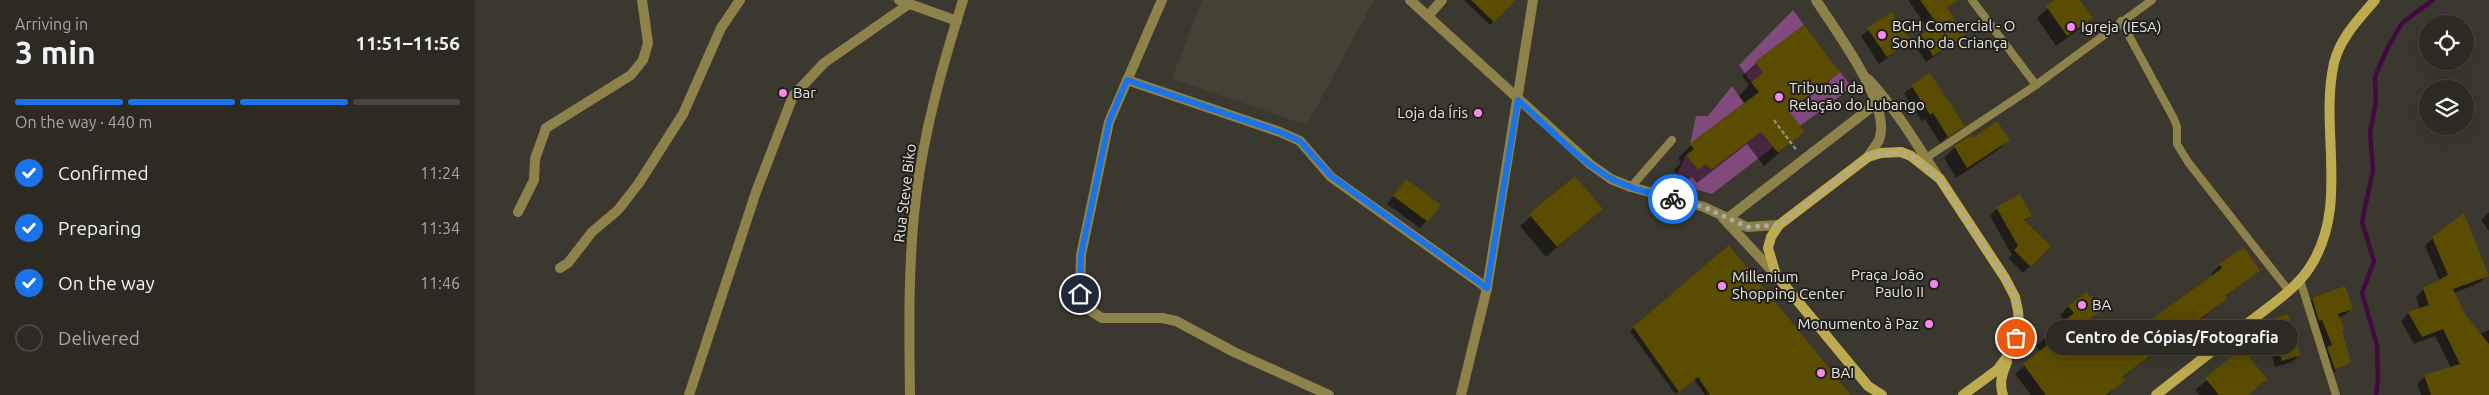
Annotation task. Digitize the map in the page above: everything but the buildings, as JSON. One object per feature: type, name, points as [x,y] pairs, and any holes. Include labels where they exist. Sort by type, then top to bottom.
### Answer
[{"type":"street","points":[[519,212],[534,180],[535,159],[546,128],[631,75],[643,60],[648,43],[642,0]]},
{"type":"street","points":[[560,268],[568,263],[593,232],[618,210],[639,184],[683,114],[721,28],[740,0]]},
{"type":"street","points":[[899,0],[957,21]]},
{"type":"street","name":"Rua Steve Biko","points":[[910,395],[909,321],[916,196],[932,111],[963,0]]},
{"type":"street","points":[[1162,0],[1109,122],[1081,255],[1080,294],[1088,309],[1102,318],[1162,318],[1176,321],[1234,352],[1329,395]]},
{"type":"street","points":[[1410,0],[1589,164],[1611,179],[1631,187],[1704,207],[1747,227],[1779,225]]},
{"type":"street","points":[[1428,16],[1442,0]]},
{"type":"street","points":[[1461,395],[1487,288],[1533,0]]},
{"type":"street","points":[[1775,275],[1768,248],[1771,237],[1779,225],[1868,156],[1879,140],[1881,124],[1877,103],[1861,71],[1816,0]]},
{"type":"street","points":[[2156,395],[2289,290],[2311,267],[2322,243],[2330,216],[2331,84],[2334,62],[2346,34],[2375,0]]},
{"type":"street","points":[[689,395],[756,192],[793,96],[824,63],[909,4]]},
{"type":"street","points":[[1861,71],[1885,96],[1994,260],[2015,297],[2019,324],[2016,338],[2001,376],[2003,395]]},
{"type":"street","points":[[1127,80],[1280,132],[1300,141],[1331,176],[1487,288]]},
{"type":"street","points":[[1723,216],[1804,159],[1877,103]]},
{"type":"street","points":[[1868,156],[1881,152],[1901,152],[1911,156],[1939,179]]},
{"type":"street","points":[[1723,216],[1868,386],[1882,395]]},
{"type":"street","points":[[1963,395],[1997,370],[2010,352],[2016,338]]},
{"type":"lane","points":[[1972,0],[2036,85]]},
{"type":"lane","points":[[1926,158],[2036,85],[2148,1]]},
{"type":"lane","points":[[2121,21],[2174,119],[2177,127],[2177,144],[2188,162],[2289,290]]},
{"type":"lane","points":[[1631,187],[1673,140]]},
{"type":"lane","points":[[2300,280],[2336,395]]},
{"type":"path","points":[[1774,120],[1804,159]]},
{"type":"shaded area","points":[[1202,0],[1374,0],[1307,125],[1172,79]]},
{"type":"shaded area","points":[[1793,10],[1804,25],[1755,62],[1771,84],[1768,86],[1759,76],[1751,82],[1739,65]]},
{"type":"shaded area","points":[[1840,72],[1852,87],[1800,126],[1789,111]]},
{"type":"shaded area","points":[[1732,86],[1744,103],[1690,144],[1696,116],[1708,116]]},
{"type":"shaded area","points":[[1761,132],[1773,147],[1712,194],[1673,183],[1686,155],[1698,170],[1706,164],[1711,170]]},
{"type":"waterway","points":[[2376,395],[2378,379],[2377,345],[2362,293],[2374,261],[2362,222],[2373,170],[2370,132],[2376,102],[2375,77],[2387,49],[2402,23],[2433,0]]},
{"type":"way so far","points":[[1673,199],[1704,207],[1747,227],[1757,228],[1779,225],[1868,156],[1881,152],[1901,152],[1911,156],[1939,179],[2005,278],[2015,297],[2018,311],[2019,324],[2016,338]]},
{"type":"place","name":"Igreja (IESA)","points":[[2071,27]]},
{"type":"place","name":"BGH Comercial - O Sonho da Criança","points":[[1882,35]]},
{"type":"place","name":"Bar","points":[[783,93]]},
{"type":"place","name":"Tribunal da Relação do Lubango","points":[[1779,97]]},
{"type":"place","name":"Loja da Íris","points":[[1478,113]]},
{"type":"place","name":"Praça João Paulo II","points":[[1934,284]]},
{"type":"place","name":"Millenium Shopping Center","points":[[1722,286]]},
{"type":"place","name":"BA","points":[[2082,305]]},
{"type":"place","name":"Monumento à Paz","points":[[1929,324]]},
{"type":"place","name":"Centro de Cópias/Fotografia","points":[[2016,338]]},
{"type":"place","name":"BAI","points":[[1821,373]]},
{"type":"route","points":[[1080,294],[1081,255],[1109,122],[1127,80],[1280,132],[1300,141],[1331,176],[1487,288],[1518,100],[1589,164],[1611,179],[1646,192],[1673,199]]}]
